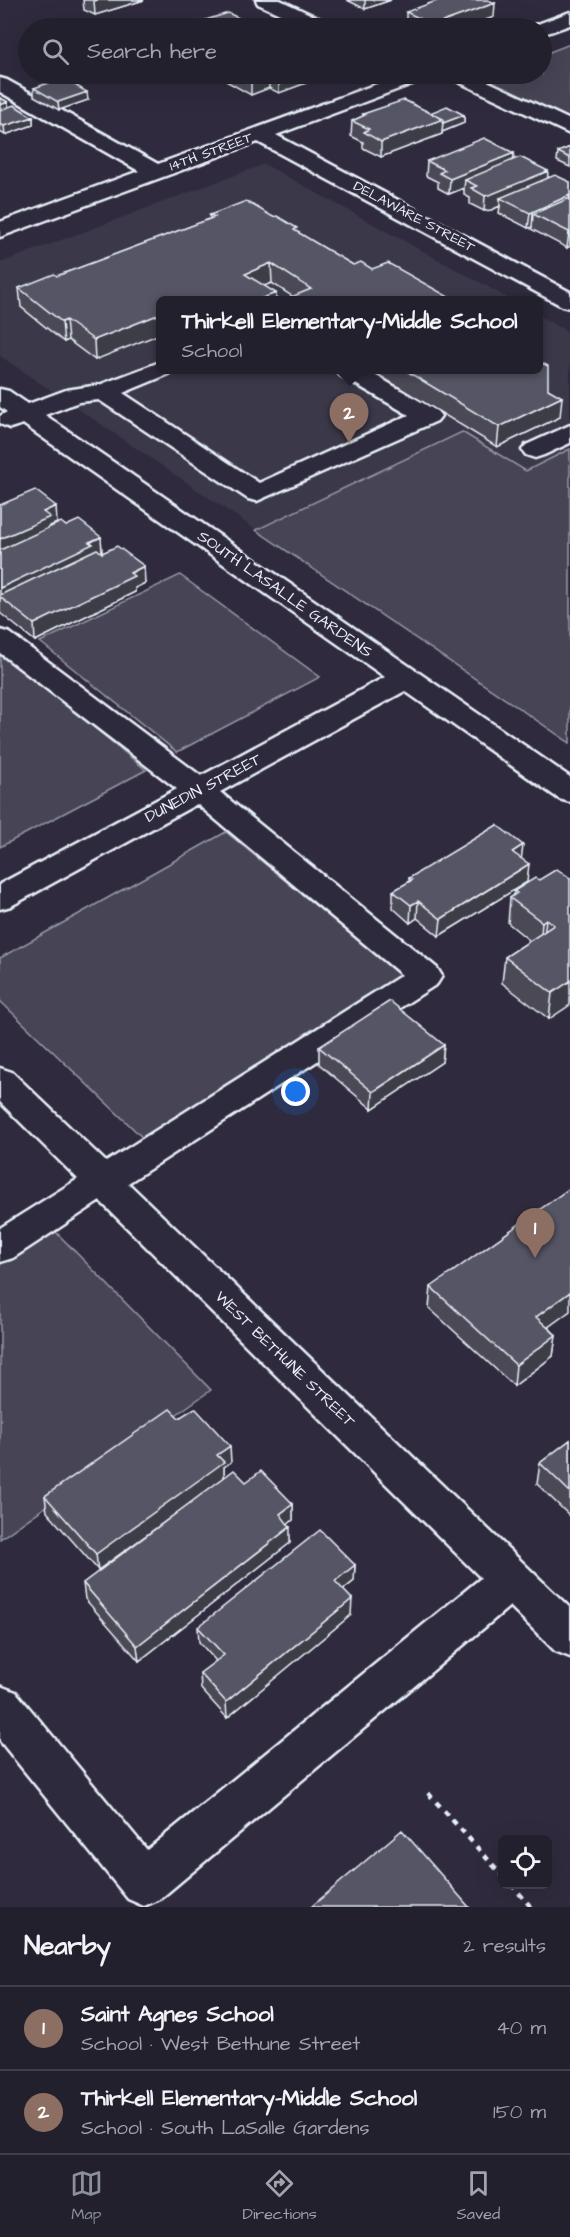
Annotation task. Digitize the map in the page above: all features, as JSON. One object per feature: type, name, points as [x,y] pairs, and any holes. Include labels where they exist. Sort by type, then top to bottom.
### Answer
[{"type":"street","points":[[265,0],[303,18]]},
{"type":"street","points":[[552,25],[570,18]]},
{"type":"street","points":[[0,84],[157,172]]},
{"type":"street","name":"14TH STREET","points":[[0,230],[393,84]]},
{"type":"street","points":[[479,84],[570,128]]},
{"type":"street","name":"DELAWARE STREET","points":[[259,134],[570,301]]},
{"type":"street","points":[[12,419],[75,395],[104,392],[156,371]]},
{"type":"street","points":[[104,392],[257,493],[428,416],[358,374]]},
{"type":"street","name":"SOUTH LASALLE GARDENS","points":[[0,396],[12,419],[406,678],[570,792]]},
{"type":"street","points":[[535,450],[567,438]]},
{"type":"street","points":[[0,639],[199,790],[425,976],[0,1247]]},
{"type":"street","name":"DUNEDIN STREET","points":[[0,898],[406,678]]},
{"type":"street","name":"WEST BETHUNE STREET","points":[[0,1081],[570,1637]]},
{"type":"street","points":[[0,1707],[144,1883],[511,1579]]},
{"type":"path","points":[[428,1792],[498,1871]]},
{"type":"path","points":[[515,1889],[531,1907]]},
{"type":"shaded area","points":[[570,44],[570,117],[564,120],[489,84],[552,84],[552,51]]},
{"type":"shaded area","points":[[264,164],[505,296],[156,296],[156,374],[543,374],[543,318],[570,333],[570,743],[0,356],[0,263]]},
{"type":"shaded area","points":[[462,432],[526,471],[570,449],[570,743],[256,530]]},
{"type":"shaded area","points":[[180,575],[320,677],[177,752],[40,642]]},
{"type":"shaded area","points":[[0,650],[146,770],[0,847]]},
{"type":"shaded area","points":[[226,832],[403,977],[144,1139],[0,1001],[0,958]]},
{"type":"shaded area","points":[[54,1230],[211,1390],[0,1539],[0,1264]]},
{"type":"building","points":[[439,0],[488,0],[495,3],[453,18],[419,18],[406,12]]},
{"type":"building","points":[[228,13],[239,18],[212,18]]},
{"type":"building","points":[[46,84],[73,84],[87,92],[58,102],[34,88]]},
{"type":"building","points":[[0,98],[8,102],[0,105]]},
{"type":"building","points":[[404,100],[443,119],[381,142],[364,132],[369,129],[352,121],[365,115],[363,114]]},
{"type":"building","points":[[14,105],[33,117],[4,126],[0,123],[0,110]]},
{"type":"building","points":[[447,106],[464,115],[443,123],[443,119],[430,113]]},
{"type":"building","points":[[484,138],[514,153],[450,179],[439,173],[445,170],[427,161]]},
{"type":"building","points":[[570,147],[570,158],[558,152]]},
{"type":"building","points":[[520,157],[548,171],[485,196],[471,188],[477,186],[465,180]]},
{"type":"building","points":[[555,175],[570,182],[570,195],[530,213],[500,198]]},
{"type":"building","points":[[570,198],[570,232],[533,214]]},
{"type":"building","points":[[246,201],[273,217],[277,216],[297,228],[294,230],[353,265],[361,262],[372,269],[388,263],[447,296],[294,296],[311,289],[271,263],[245,274],[276,293],[268,296],[156,296],[156,316],[94,340],[66,320],[62,322],[19,288],[215,217],[210,215]]},
{"type":"building","points":[[543,364],[548,366],[548,389],[562,397],[499,427],[411,374],[543,374]]},
{"type":"building","points":[[35,490],[56,506],[43,512],[50,517],[0,539],[0,505]]},
{"type":"building","points":[[79,520],[101,537],[89,542],[93,544],[0,588],[0,550],[61,522],[66,526]]},
{"type":"building","points":[[117,546],[144,566],[130,573],[134,576],[34,624],[0,597],[97,549],[102,553]]},
{"type":"building","points":[[497,825],[523,845],[512,852],[529,864],[441,919],[418,901],[411,905],[393,891],[412,880],[409,878]]},
{"type":"building","points":[[557,869],[570,878],[570,981],[552,993],[505,957],[554,925],[546,919],[542,922],[510,898],[517,893],[514,891],[535,878],[539,880]]},
{"type":"building","points":[[390,1001],[444,1045],[373,1092],[319,1047]]},
{"type":"building","points":[[570,1188],[570,1292],[536,1317],[556,1335],[516,1365],[431,1287]]},
{"type":"building","points":[[195,1408],[230,1446],[217,1455],[224,1462],[96,1554],[45,1496],[170,1409],[179,1418]]},
{"type":"building","points":[[570,1440],[570,1492],[540,1463]]},
{"type":"building","points":[[234,1470],[246,1482],[261,1471],[293,1504],[280,1514],[290,1527],[137,1646],[83,1583]]},
{"type":"building","points":[[320,1530],[355,1565],[335,1581],[352,1599],[226,1702],[200,1673],[224,1655],[198,1627]]},
{"type":"building","points":[[402,1830],[469,1907],[311,1907]]},
{"type":"place","name":"Thirkell Elementary-Middle School","points":[[349,443]]},
{"type":"place","name":"Saint Agnes School","points":[[535,1258]]}]
